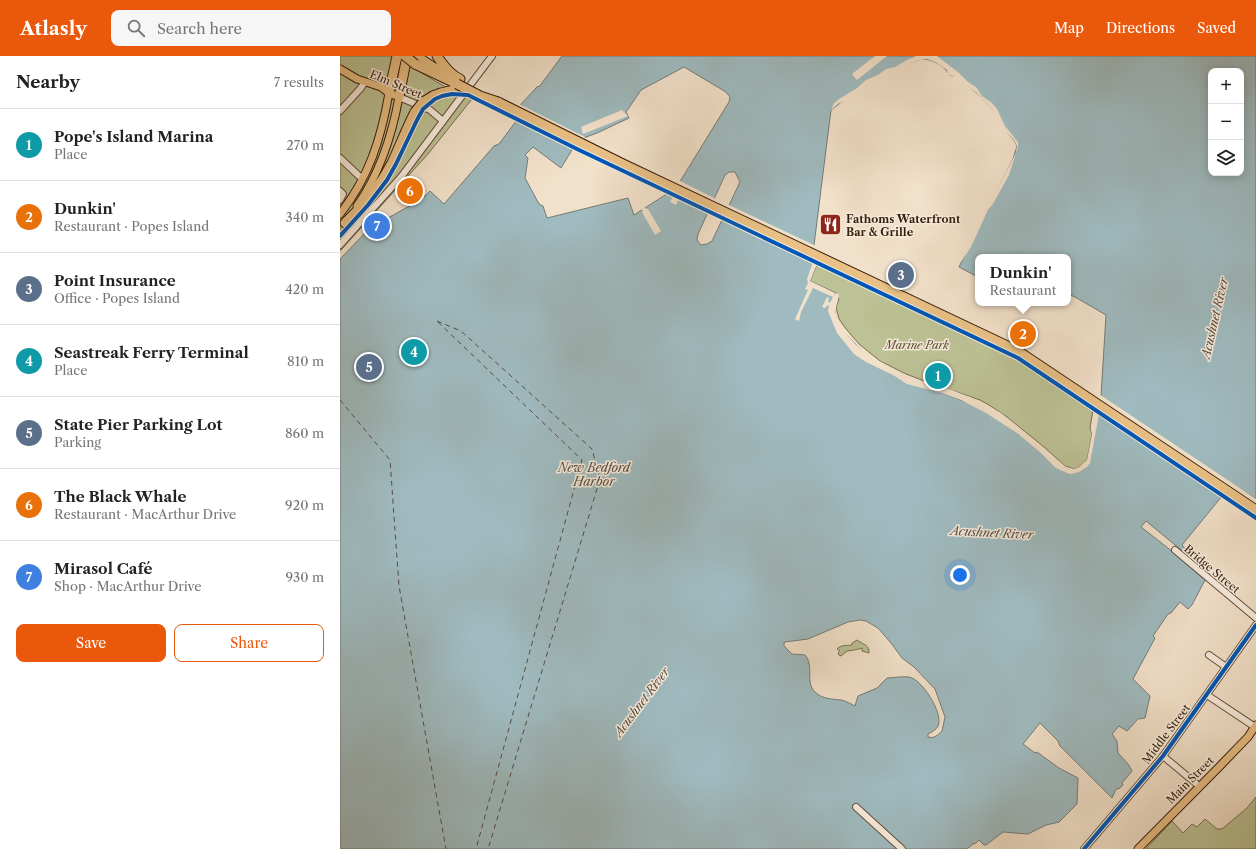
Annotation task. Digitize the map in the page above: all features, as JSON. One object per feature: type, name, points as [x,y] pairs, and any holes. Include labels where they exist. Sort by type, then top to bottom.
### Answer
[{"type":"highway","points":[[389,93],[397,56]]},
{"type":"highway","points":[[399,97],[406,56],[417,60],[480,96],[498,102],[623,164],[1018,351],[1256,510]]},
{"type":"highway","points":[[437,56],[456,83],[482,91],[498,102]]},
{"type":"highway","points":[[342,225],[369,199],[384,177],[415,112],[423,102],[456,83]]},
{"type":"main road","name":"Elm Street","points":[[340,69],[351,76],[381,87],[389,93],[399,97]]},
{"type":"main road","points":[[340,214],[358,187],[374,154],[383,126],[389,93]]},
{"type":"main road","points":[[342,225],[362,199],[380,165],[391,134],[399,97]]},
{"type":"main road","name":"Main Street","points":[[1138,849],[1248,737],[1256,726]]},
{"type":"street","points":[[340,245],[394,185],[492,56]]},
{"type":"street","points":[[340,111],[365,82]]},
{"type":"street","name":"Elm Street","points":[[399,97],[430,110],[443,121]]},
{"type":"street","points":[[340,158],[359,176]]},
{"type":"street","points":[[340,200],[343,197],[341,192]]},
{"type":"street","name":"Bridge Street","points":[[1174,550],[1256,618]]},
{"type":"street","name":"Middle Street","points":[[1084,849],[1163,756],[1256,625]]},
{"type":"street","points":[[1209,655],[1226,667]]},
{"type":"street","points":[[1207,695],[1256,726]]},
{"type":"street","points":[[1163,756],[1199,786]]},
{"type":"street","points":[[856,807],[902,849]]},
{"type":"green space","points":[[340,56],[400,56],[416,69],[434,80],[472,99],[428,154],[340,251]]},
{"type":"green space","name":"Marine Park","points":[[817,264],[1017,358],[1093,410],[1090,428],[1092,434],[1087,460],[1079,467],[1074,469],[1065,466],[1007,417],[989,405],[980,400],[906,374],[880,361],[859,344],[839,319],[836,307],[839,299],[835,293],[809,281]]},
{"type":"green space","points":[[857,640],[867,646],[869,653],[862,651],[862,648],[847,651],[841,656],[839,655],[838,653],[840,651],[837,649],[839,647],[852,645],[852,643]]},
{"type":"green space","points":[[1256,797],[1256,849],[1146,849],[1172,821],[1183,833],[1192,824],[1197,827],[1205,819],[1217,829],[1222,829],[1247,808]]},
{"type":"water","name":"New Bedford Harbor","points":[[562,56],[1256,56],[1256,499],[1232,484],[1182,545],[1188,552],[1186,554],[1146,521],[1141,527],[1205,580],[1192,605],[1188,609],[1180,602],[1171,613],[1168,614],[1153,636],[1155,638],[1133,679],[1150,696],[1145,718],[1138,719],[1127,731],[1119,726],[1112,734],[1117,741],[1118,753],[1132,771],[1122,783],[1123,785],[1115,791],[1112,798],[1060,746],[1058,741],[1040,723],[1023,744],[1059,768],[1078,778],[1077,804],[1059,822],[1046,825],[1028,834],[1003,832],[986,845],[979,840],[967,849],[340,849],[340,259],[370,228],[422,199],[430,191],[444,204],[494,146],[499,144],[517,120],[521,104],[538,86],[539,87]],"holes":[[[922,59],[940,65],[952,76],[956,74],[998,115],[1017,146],[1013,159],[959,267],[975,275],[975,254],[1071,254],[1071,295],[1106,315],[1101,396],[1087,463],[1076,470],[1065,469],[1005,417],[914,382],[866,355],[837,325],[834,306],[837,296],[836,293],[810,281],[817,264],[807,259],[814,245],[831,110],[890,70]],[[684,67],[726,92],[730,97],[729,102],[676,188],[634,215],[628,198],[547,218],[543,206],[539,204],[525,178],[528,158],[525,155],[533,147],[561,168],[578,140],[629,118],[626,112],[641,90]],[[729,172],[735,172],[740,182],[712,241],[701,245],[697,240],[698,234],[725,175]],[[860,620],[866,621],[878,628],[902,658],[914,667],[935,689],[945,717],[942,731],[934,737],[928,737],[928,734],[935,730],[938,726],[938,714],[931,698],[914,679],[909,677],[887,678],[877,688],[858,696],[855,706],[843,700],[828,698],[816,693],[812,689],[808,659],[805,655],[792,654],[784,646],[785,642],[808,639],[848,622]]]},
{"type":"pier","points":[[875,56],[887,56],[857,80],[852,74]]},
{"type":"pier","points":[[916,56],[937,56],[976,87],[982,96],[992,103],[997,109],[1005,126],[1018,142],[1018,147],[1009,175],[993,204],[988,210],[971,247],[961,262],[963,254],[982,215],[1016,153],[1017,146],[1014,140],[1000,125],[997,115],[977,93],[969,87],[965,87],[956,75],[952,76],[948,74],[947,70],[935,62],[927,59],[920,60],[887,73],[856,95],[838,104],[831,110],[834,103],[857,88],[866,80],[878,75],[886,69],[895,67]]},
{"type":"pier","points":[[519,104],[585,137],[579,142],[575,149],[515,119]]},
{"type":"pier","points":[[622,110],[628,116],[583,134],[581,127]]},
{"type":"pier","points":[[678,180],[716,199],[710,213],[679,199],[676,205],[670,202],[673,196],[665,193],[674,187]]},
{"type":"pier","points":[[727,204],[816,246],[809,258],[818,262],[819,264],[817,264],[810,281],[835,293],[834,297],[836,293],[839,295],[835,311],[838,324],[855,344],[867,354],[907,377],[949,389],[975,399],[1001,413],[1066,467],[1074,469],[1079,467],[1087,460],[1094,412],[1099,394],[1256,499],[1256,501],[1233,486],[1224,497],[1099,414],[1090,463],[1079,472],[1071,474],[1067,473],[1056,468],[1017,433],[986,413],[961,400],[942,393],[907,384],[893,375],[866,362],[854,354],[837,333],[828,311],[829,306],[828,305],[825,308],[822,307],[827,297],[829,298],[828,301],[830,303],[833,297],[813,288],[801,312],[799,321],[795,319],[808,290],[805,289],[813,262],[721,218]]},
{"type":"pier","points":[[644,206],[648,209],[661,231],[655,235],[642,212],[643,211],[641,208]]},
{"type":"ferry route","points":[[437,321],[461,331],[592,449],[600,479],[488,849]]},
{"type":"ferry route","points":[[438,322],[582,460],[476,849]]},
{"type":"ferry route","points":[[340,400],[390,460],[399,586],[446,849]]},
{"type":"cycle path","points":[[340,236],[368,205],[387,180],[423,109],[435,99],[442,96],[452,94],[468,95],[577,149],[1018,358],[1256,518]]},
{"type":"cycle path","points":[[1084,849],[1163,756],[1256,625]]},
{"type":"place","name":"The Black Whale","points":[[410,191]]},
{"type":"place","name":"Fathoms Waterfront Bar & Grille","points":[[830,225]]},
{"type":"place","name":"Mirasol Café","points":[[377,226]]},
{"type":"place","name":"Point Insurance","points":[[901,275]]},
{"type":"place","name":"Dunkin'","points":[[1023,334]]},
{"type":"place","name":"Seastreak Ferry Terminal","points":[[414,352]]},
{"type":"place","name":"State Pier Parking Lot","points":[[369,367]]},
{"type":"place","name":"Pope's Island Marina","points":[[938,376]]},
{"type":"water label","name":"Acushnet River","points":[[1215,318]]},
{"type":"water label","name":"Acushnet River","points":[[992,533]]},
{"type":"water label","name":"Acushnet River","points":[[642,702]]}]
